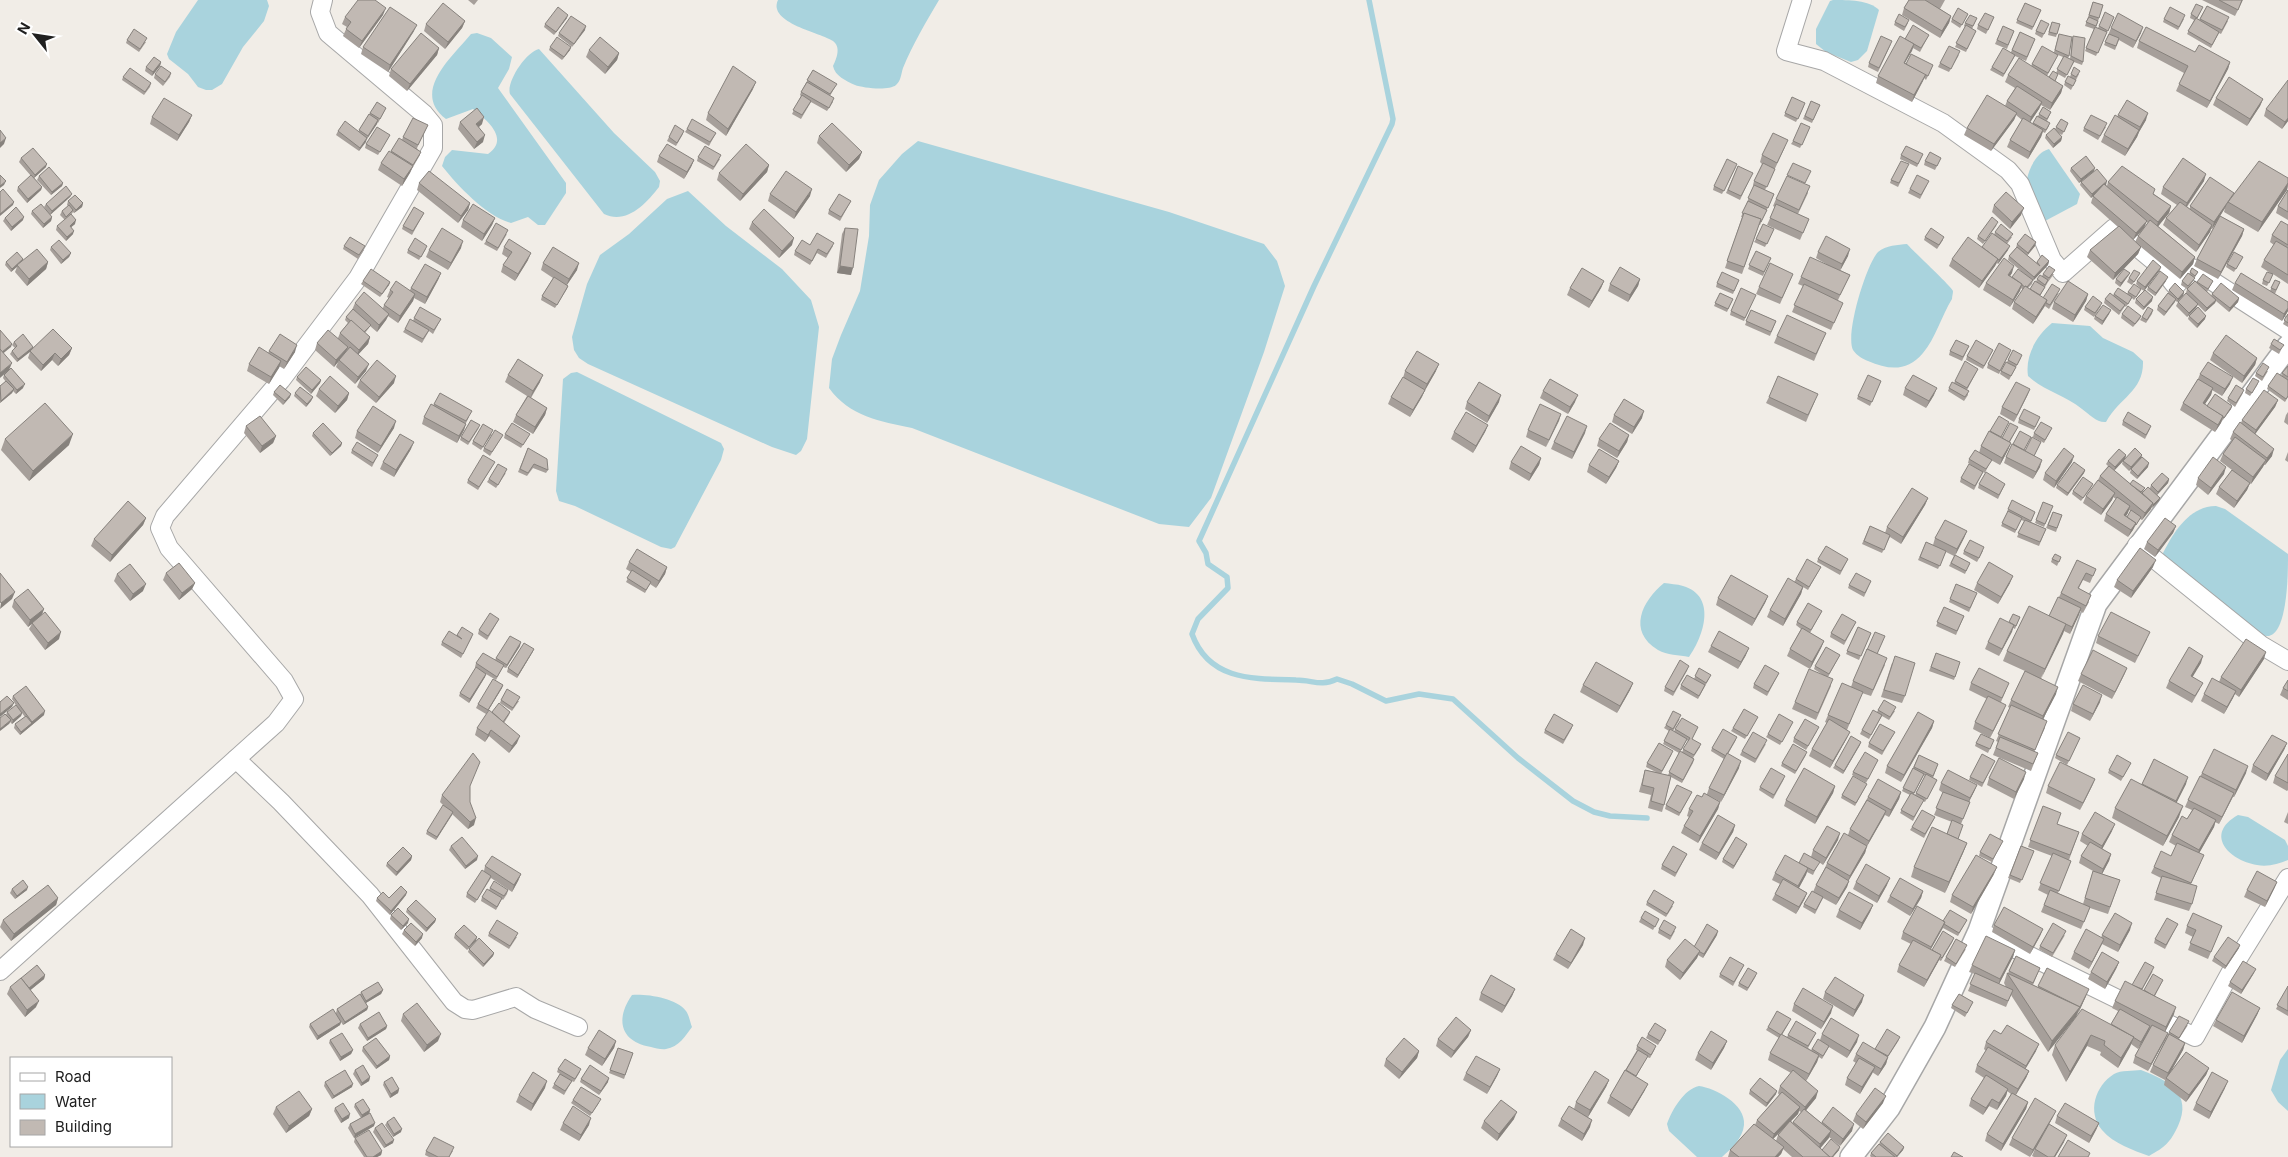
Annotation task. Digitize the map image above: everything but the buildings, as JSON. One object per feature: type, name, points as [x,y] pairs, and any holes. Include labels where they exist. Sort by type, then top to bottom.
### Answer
[{"type":"street","points":[[0,972],[276,723],[294,699],[284,680],[169,548],[160,528],[165,516],[281,380],[358,278],[432,148],[433,125],[424,114],[328,33],[320,12],[323,0]]},
{"type":"street","points":[[1802,0],[1786,51],[1824,61],[1943,123],[2008,170],[2020,184],[2052,260],[2063,273],[2114,228],[2160,266],[2174,284],[2177,284],[2192,268],[2288,330]]},
{"type":"street","points":[[1851,1157],[1889,1108],[1935,1027],[1979,931],[2096,604],[2138,545],[2288,346]]},
{"type":"street","points":[[2138,545],[2261,645],[2288,661]]},
{"type":"street","points":[[236,759],[281,802],[370,895],[454,1002],[465,1009],[473,1010],[516,997],[534,1009],[578,1027]]},
{"type":"street","points":[[1979,931],[2194,1036],[2239,957],[2288,878]]},
{"type":"street","points":[[1979,931],[2190,1034]]},
{"type":"water","points":[[198,0],[267,0],[269,6],[264,21],[243,47],[222,84],[212,90],[198,87],[188,74],[169,59],[167,54],[176,32]]},
{"type":"water","points":[[778,0],[939,0],[911,50],[899,82],[893,87],[870,88],[855,85],[838,75],[833,66],[838,53],[835,43],[797,26],[780,15],[777,8]]},
{"type":"water","points":[[1830,1],[1864,2],[1879,10],[1867,51],[1858,60],[1851,62],[1826,52],[1816,44],[1816,29]]},
{"type":"water","points":[[477,33],[491,38],[512,57],[509,69],[498,88],[566,183],[566,193],[545,225],[538,225],[528,217],[511,223],[492,214],[464,191],[442,166],[445,157],[452,150],[488,154],[497,142],[497,136],[490,124],[473,109],[446,119],[436,109],[432,98],[433,87],[445,64],[471,34]]},
{"type":"water","points":[[539,49],[614,133],[655,172],[660,181],[659,187],[648,200],[628,215],[612,217],[604,214],[510,94],[511,82],[518,68],[528,56]]},
{"type":"water","points":[[918,141],[1169,212],[1264,244],[1277,261],[1285,286],[1264,352],[1211,498],[1189,527],[1159,524],[912,428],[866,416],[846,406],[829,388],[832,359],[860,291],[869,236],[870,205],[879,180],[902,154]]},
{"type":"water","points":[[2049,149],[2080,194],[2077,204],[2045,221],[2027,179],[2034,161],[2041,153]]},
{"type":"water","points":[[688,191],[726,226],[782,269],[811,300],[819,327],[807,439],[801,451],[796,455],[772,447],[588,364],[579,358],[574,350],[572,337],[587,284],[600,255],[629,234],[667,199]]},
{"type":"water","points":[[1907,244],[1946,283],[1953,293],[1935,334],[1923,353],[1911,364],[1897,368],[1883,366],[1862,358],[1853,350],[1851,342],[1854,315],[1873,259],[1878,252],[1885,248]]},
{"type":"water","points":[[2052,323],[2090,326],[2103,338],[2133,352],[2143,361],[2140,380],[2106,422],[2096,420],[2069,400],[2041,386],[2028,376],[2028,361],[2033,347],[2041,334]]},
{"type":"water","points":[[577,372],[721,443],[724,449],[721,460],[675,547],[671,549],[661,547],[575,506],[559,501],[556,491],[563,379],[571,373]]},
{"type":"water","points":[[2216,506],[2225,509],[2288,554],[2288,578],[2284,609],[2275,632],[2267,636],[2257,632],[2162,555],[2171,538],[2183,522],[2206,507]]},
{"type":"water","points":[[1664,583],[1681,585],[1694,591],[1704,607],[1703,628],[1689,657],[1658,650],[1648,642],[1643,634],[1640,625],[1644,607],[1649,598]]},
{"type":"water","points":[[2238,815],[2248,817],[2285,840],[2288,846],[2288,860],[2273,865],[2257,865],[2237,858],[2229,852],[2221,838],[2228,822]]},
{"type":"water","points":[[632,995],[653,996],[676,1003],[686,1011],[692,1027],[678,1044],[671,1048],[659,1049],[633,1040],[627,1035],[622,1021],[623,1013]]},
{"type":"water","points":[[2288,1049],[2288,1111],[2278,1102],[2271,1090],[2280,1060]]},
{"type":"water","points":[[2141,1070],[2169,1084],[2180,1097],[2182,1105],[2182,1115],[2170,1141],[2149,1156],[2124,1146],[2107,1135],[2097,1123],[2094,1108],[2098,1092],[2107,1079],[2120,1072]]},
{"type":"water","points":[[1699,1086],[1706,1087],[1728,1098],[1740,1110],[1743,1117],[1744,1125],[1739,1139],[1722,1157],[1697,1157],[1669,1131],[1667,1124],[1675,1107],[1688,1091]]},
{"type":"waterway","points":[[1369,0],[1393,119],[1392,124],[1314,286],[1199,541],[1206,553],[1208,564],[1227,577],[1228,588],[1198,619],[1192,634],[1200,649],[1210,661],[1221,669],[1235,674],[1264,679],[1302,680],[1321,683],[1337,679],[1352,684],[1386,701],[1419,694],[1453,699],[1518,758],[1573,801],[1594,812],[1610,816],[1647,818]]}]
